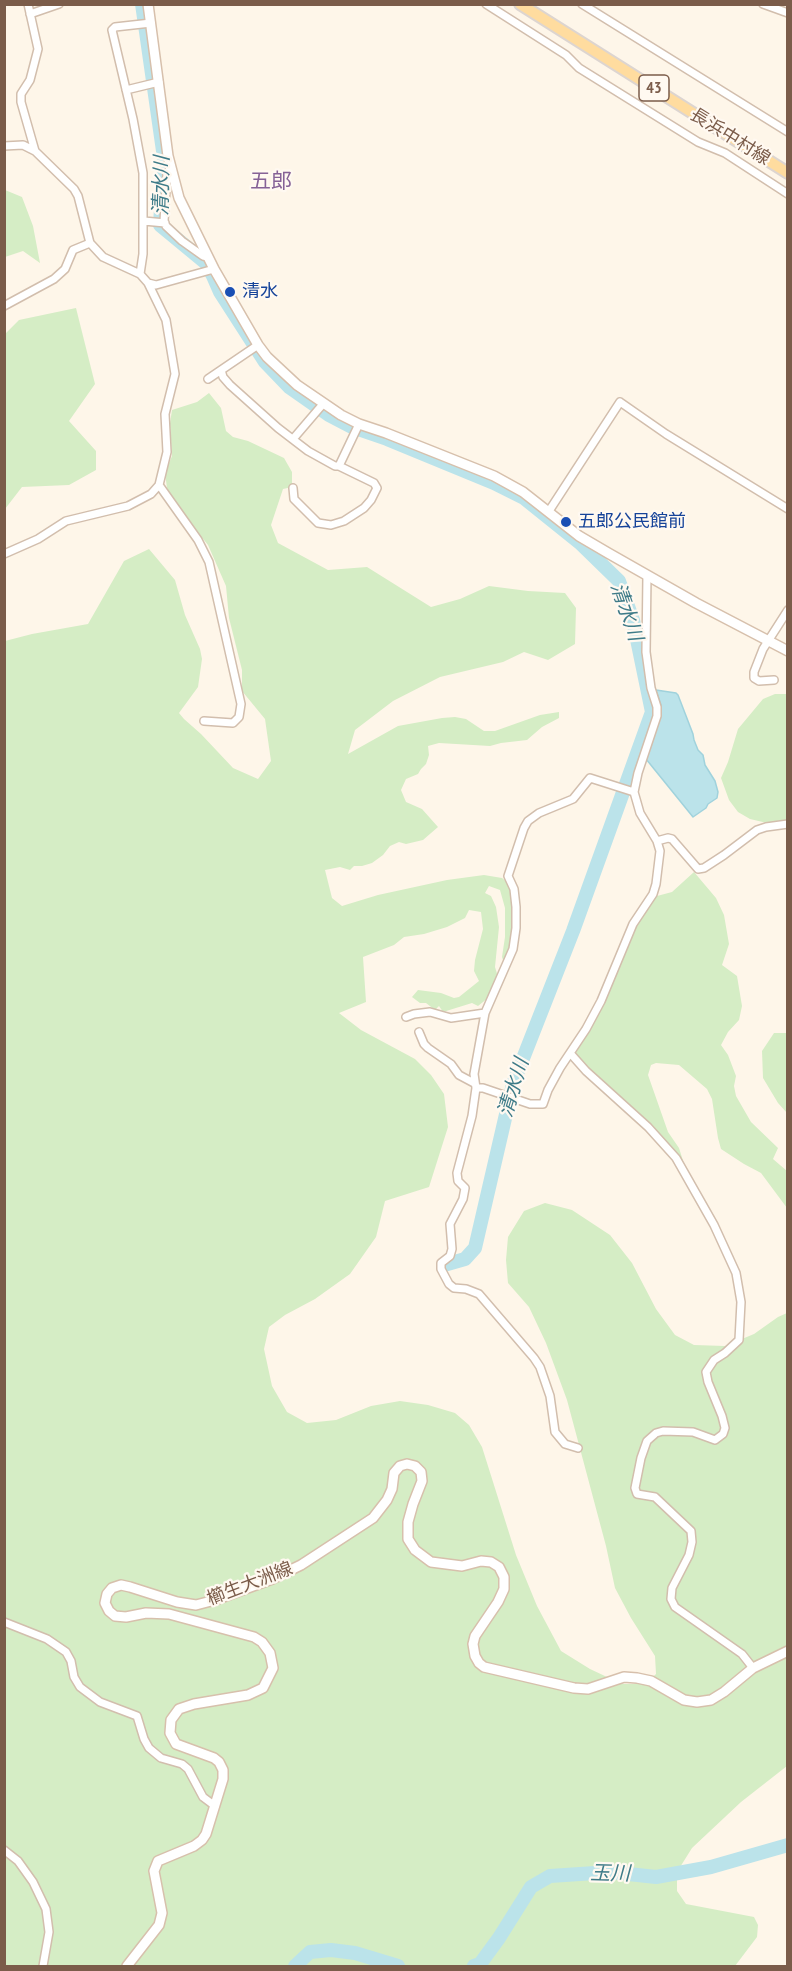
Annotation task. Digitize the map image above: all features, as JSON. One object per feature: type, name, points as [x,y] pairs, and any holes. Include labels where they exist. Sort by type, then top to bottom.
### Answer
[{"type":"main road","points":[[148,4],[171,166],[179,198],[214,269],[267,357],[323,404],[359,424],[494,476],[523,492],[579,536],[696,603],[788,651]]},
{"type":"main road","name":"長浜中村線","points":[[520,4],[788,173]]},
{"type":"main road","name":"櫛生大洲線","points":[[127,1966],[159,1925],[162,1913],[154,1871],[158,1861],[194,1846],[202,1840],[207,1833],[224,1779],[223,1770],[214,1758],[177,1744],[170,1733],[171,1720],[179,1709],[194,1704],[248,1695],[263,1688],[273,1668],[270,1653],[262,1642],[254,1637],[169,1614],[146,1613],[126,1617],[115,1616],[105,1603],[107,1594],[112,1588],[121,1585],[177,1602],[196,1605],[272,1580],[301,1565],[373,1518],[387,1500],[392,1489],[394,1473],[400,1466],[407,1464],[416,1466],[421,1472],[422,1481],[412,1504],[408,1522],[408,1539],[415,1550],[432,1562],[462,1566],[482,1561],[491,1562],[499,1567],[504,1577],[504,1589],[475,1636],[473,1644],[474,1656],[484,1667],[574,1688],[588,1689],[624,1677],[638,1678],[651,1682],[684,1700],[697,1702],[711,1700],[753,1668],[788,1651]]},
{"type":"street","points":[[28,4],[39,50],[30,80],[21,94],[21,102],[35,151]]},
{"type":"street","points":[[30,14],[59,4]]},
{"type":"street","points":[[486,4],[566,55],[579,68],[698,142],[725,153],[788,194]]},
{"type":"street","points":[[582,4],[788,132]]},
{"type":"street","points":[[763,4],[788,14]]},
{"type":"street","points":[[140,274],[144,254],[143,173],[112,30],[115,27],[151,23]]},
{"type":"street","points":[[126,90],[159,82]]},
{"type":"street","points":[[4,146],[22,145],[35,151],[74,189],[78,196],[90,243],[103,257],[140,274],[148,283],[166,320],[175,374],[165,414],[167,452],[159,485],[150,494],[129,506],[66,521],[38,539],[4,554]]},
{"type":"street","points":[[165,223],[167,174],[171,166]]},
{"type":"street","points":[[144,221],[165,223],[182,241],[208,257]]},
{"type":"street","points":[[4,306],[54,279],[65,269],[73,250],[90,243]]},
{"type":"street","points":[[148,283],[156,285],[214,269]]},
{"type":"street","points":[[208,379],[258,345]]},
{"type":"street","points":[[221,370],[223,377],[230,385],[293,439],[335,466],[374,483],[377,488],[364,508],[344,521],[331,525],[318,523],[294,499],[293,488]]},
{"type":"street","points":[[549,511],[620,402],[666,434],[788,509]]},
{"type":"street","points":[[293,439],[323,404]]},
{"type":"street","points":[[339,466],[359,424]]},
{"type":"street","points":[[159,485],[198,540],[209,562],[241,704],[239,717],[233,723],[204,721]]},
{"type":"street","points":[[419,1032],[428,1048],[451,1064],[459,1075],[475,1085],[530,1104],[543,1104],[548,1090],[601,1001],[633,924],[653,894],[660,851],[657,841],[640,813],[634,792],[657,716],[646,652],[647,575]]},
{"type":"street","points":[[774,680],[759,681],[754,678],[758,662],[769,640],[788,610]]},
{"type":"street","points":[[578,1448],[565,1444],[555,1432],[550,1396],[534,1358],[479,1294],[466,1289],[454,1288],[445,1278],[441,1263],[450,1256],[452,1249],[450,1224],[463,1199],[465,1188],[458,1181],[457,1173],[472,1116],[474,1074],[485,1013],[513,949],[516,907],[514,890],[508,876],[528,821],[539,813],[573,800],[590,778],[634,792]]},
{"type":"street","points":[[657,841],[668,837],[672,839],[698,869],[717,860],[757,830],[788,824]]},
{"type":"street","points":[[406,1017],[426,1013],[450,1018],[485,1013]]},
{"type":"street","points":[[570,1053],[586,1071],[648,1127],[676,1158],[714,1226],[736,1273],[741,1302],[739,1340],[714,1360],[706,1372],[722,1416],[725,1428],[723,1434],[715,1440],[693,1432],[663,1431],[656,1433],[647,1442],[635,1488],[637,1494],[656,1497],[692,1531],[689,1555],[672,1588],[671,1599],[675,1607],[741,1654],[753,1668]]},
{"type":"street","points":[[4,1622],[47,1640],[66,1652],[74,1677],[80,1687],[100,1702],[137,1716],[144,1739],[150,1748],[161,1758],[182,1764],[188,1769],[203,1797],[215,1806]]},
{"type":"street","points":[[4,1850],[18,1861],[33,1882],[46,1909],[49,1932],[43,1966]]},
{"type":"green space","points":[[5,190],[22,197],[33,226],[40,263],[23,251],[5,257]]},
{"type":"green space","points":[[76,308],[95,384],[69,421],[96,451],[96,470],[69,485],[22,487],[5,509],[5,334],[19,320]]},
{"type":"green space","points":[[209,393],[221,408],[226,431],[233,437],[248,441],[284,458],[292,472],[292,487],[283,489],[271,525],[278,543],[328,570],[367,567],[431,607],[460,599],[489,586],[565,593],[576,608],[575,644],[548,660],[524,652],[503,662],[440,677],[393,701],[355,730],[348,754],[398,726],[455,717],[466,719],[484,731],[495,731],[540,715],[559,712],[559,718],[542,727],[527,740],[490,746],[439,743],[428,746],[429,755],[426,764],[418,774],[406,779],[401,790],[406,802],[422,809],[438,827],[423,840],[406,844],[399,842],[390,846],[372,863],[354,866],[350,870],[340,867],[325,870],[332,898],[342,906],[378,895],[447,880],[484,875],[502,878],[508,883],[512,895],[515,917],[512,939],[504,963],[502,957],[505,908],[500,890],[489,886],[485,893],[491,896],[496,907],[499,927],[495,967],[498,977],[488,998],[478,1006],[472,1003],[443,1012],[439,1006],[435,1010],[412,997],[418,990],[441,993],[454,998],[459,997],[479,981],[474,971],[483,929],[481,912],[469,910],[465,918],[447,927],[404,937],[394,945],[363,957],[366,1002],[339,1013],[361,1030],[415,1059],[431,1075],[444,1094],[448,1127],[429,1187],[385,1201],[376,1237],[350,1274],[269,1327],[264,1349],[272,1386],[287,1412],[307,1423],[336,1420],[371,1406],[400,1401],[428,1405],[455,1413],[469,1425],[482,1447],[516,1555],[537,1606],[561,1651],[590,1669],[622,1684],[645,1684],[656,1674],[655,1656],[615,1588],[567,1400],[546,1343],[529,1307],[508,1283],[506,1260],[508,1237],[524,1211],[545,1203],[572,1210],[610,1235],[632,1263],[656,1309],[675,1335],[694,1345],[725,1346],[754,1334],[787,1313],[787,1766],[741,1802],[692,1848],[677,1872],[677,1891],[686,1904],[754,1917],[758,1925],[757,1937],[735,1966],[5,1966],[5,641],[88,624],[124,561],[149,549],[175,580],[185,615],[202,659],[198,687],[179,713],[233,768],[258,779],[271,761],[265,719],[242,691],[242,670],[229,618],[226,586],[208,545],[179,509],[167,488],[165,473],[172,456],[170,423],[172,410],[197,402]]},
{"type":"green space","points":[[775,694],[787,694],[787,822],[767,823],[750,819],[738,812],[729,800],[721,778],[738,729],[763,699]]},
{"type":"green space","points":[[694,872],[716,898],[724,915],[729,944],[722,965],[737,976],[742,1006],[739,1020],[728,1032],[721,1045],[728,1055],[736,1076],[734,1086],[736,1096],[751,1122],[778,1148],[773,1159],[787,1171],[787,1208],[761,1173],[721,1149],[712,1099],[707,1089],[679,1065],[656,1063],[651,1065],[648,1075],[668,1132],[679,1148],[685,1167],[573,1051],[632,934],[649,907],[657,896],[672,892]]},
{"type":"green space","points":[[774,1033],[787,1033],[787,1113],[763,1078],[762,1051]]},
{"type":"water","points":[[656,690],[678,695],[698,750],[703,755],[705,765],[715,781],[717,798],[693,817],[646,759],[661,716],[661,705]]},
{"type":"waterway","name":"清水川","points":[[142,4],[164,158],[160,225],[206,263],[220,292],[265,362],[289,387],[329,415],[352,427],[494,483],[524,498],[580,543],[619,581],[633,620],[652,712],[573,931],[513,1084],[475,1248],[465,1259],[444,1265]]},
{"type":"waterway","name":"玉川","points":[[474,1966],[480,1964],[499,1938],[531,1887],[550,1876],[610,1872],[656,1877],[711,1867],[788,1845]]},
{"type":"waterway","name":"玉川","points":[[295,1966],[310,1952],[331,1950],[355,1953],[398,1966]]},
{"type":"place","name":"清水","points":[[230,292]]},
{"type":"place","name":"五郎公民館前","points":[[566,522]]},
{"type":"district","name":"五郎","points":[[271,182]]}]
